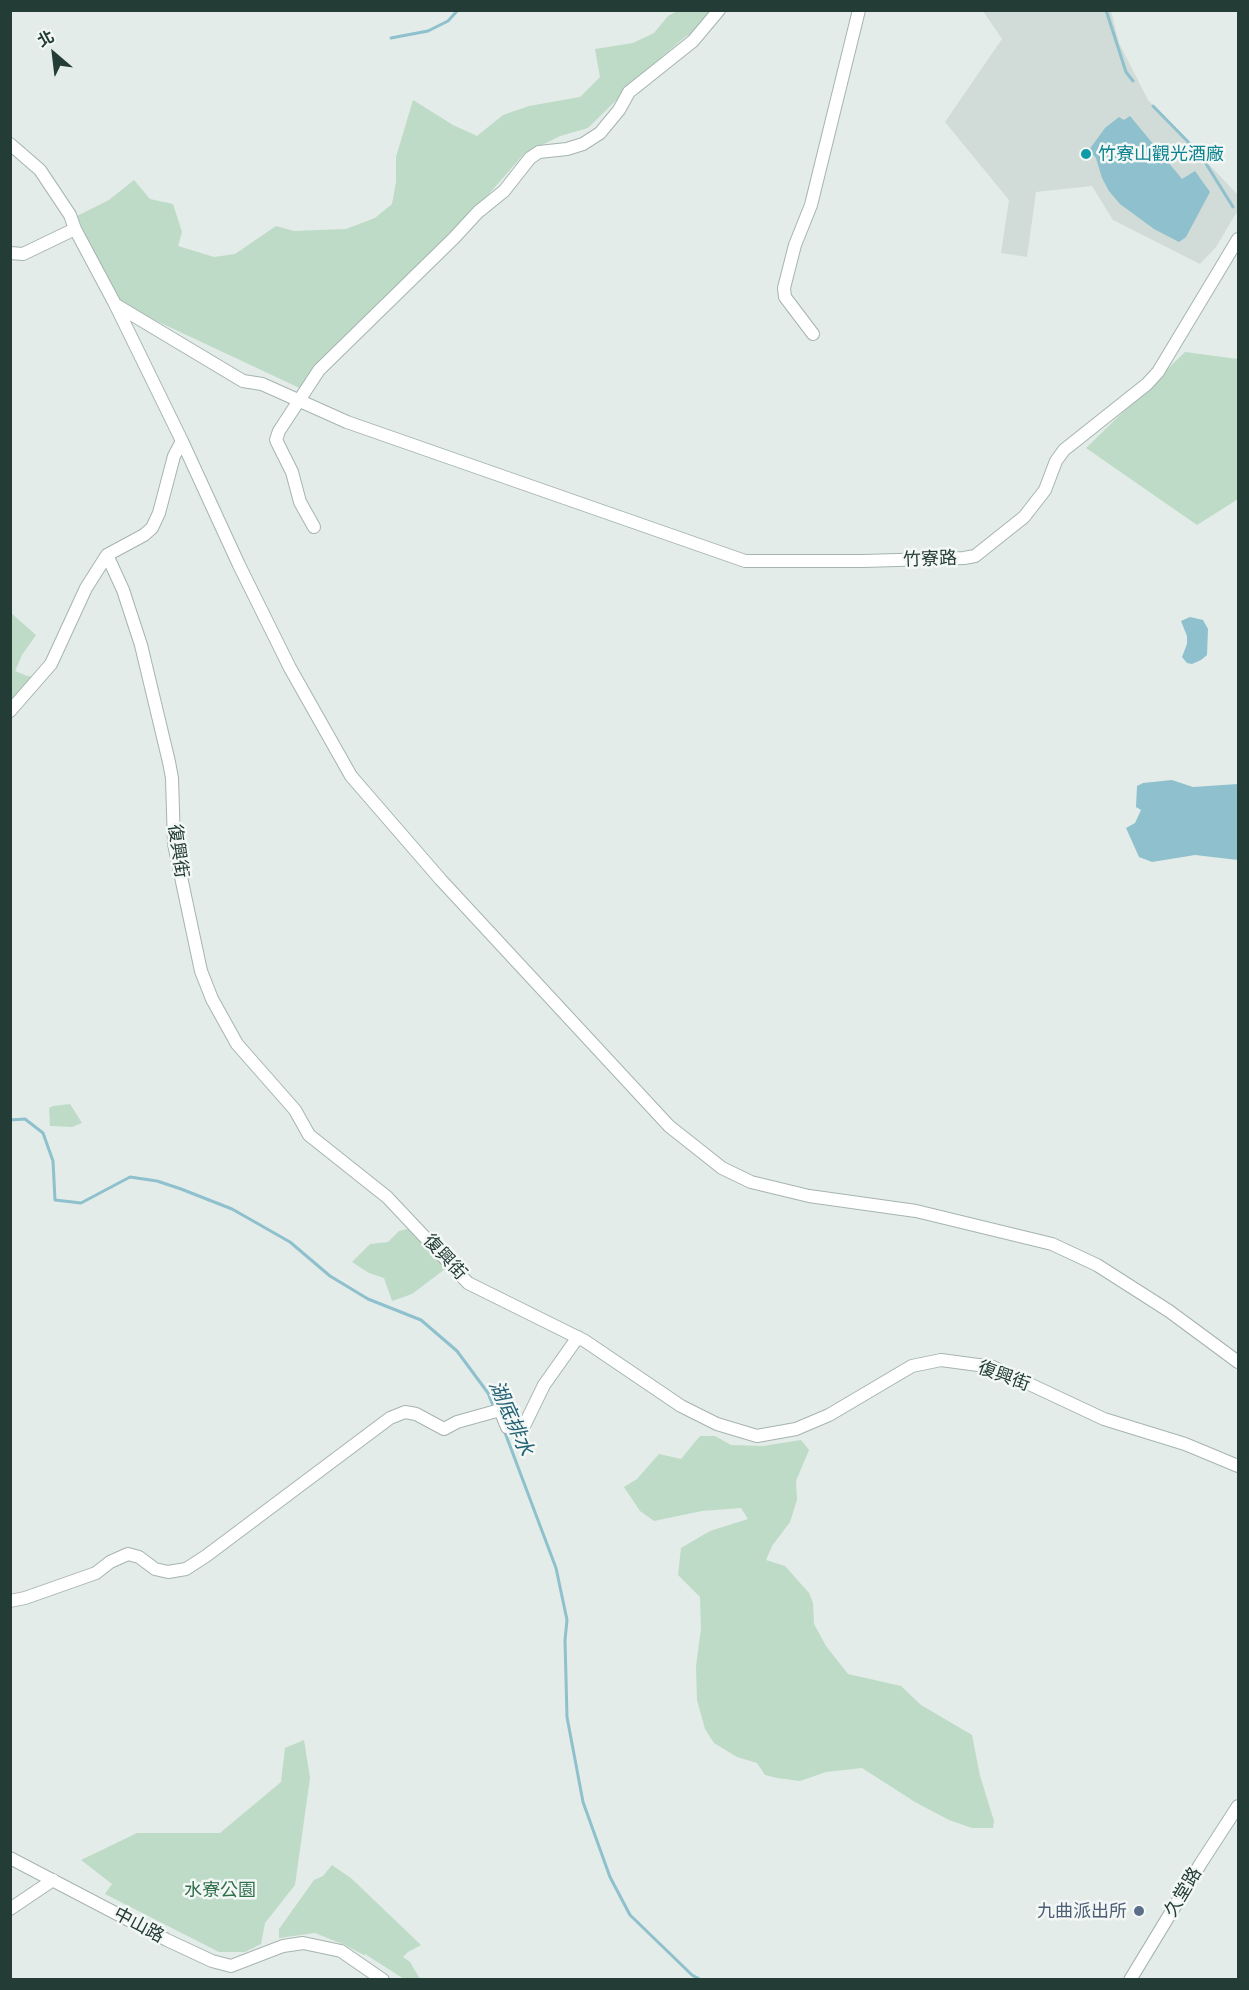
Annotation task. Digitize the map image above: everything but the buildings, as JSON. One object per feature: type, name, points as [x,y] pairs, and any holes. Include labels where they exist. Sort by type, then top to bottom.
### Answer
[{"type":"street","points":[[314,527],[300,502],[292,472],[276,440],[279,431],[320,370],[478,212],[504,191],[530,158],[539,152],[567,149],[583,144],[600,133],[619,111],[629,92],[693,41],[719,10]]},
{"type":"street","points":[[813,334],[785,297],[784,288],[795,245],[811,205],[859,10]]},
{"type":"street","points":[[10,144],[40,170],[70,215],[182,441],[239,565],[290,668],[351,776],[441,880],[669,1126],[722,1168],[751,1182],[809,1196],[916,1211],[1052,1244],[1106,1271],[1169,1311],[1239,1362]]},
{"type":"street","points":[[10,253],[23,254],[75,229]]},
{"type":"street","name":"竹寮路","points":[[115,304],[243,381],[262,384],[347,422],[745,561],[964,558],[975,556],[1024,517],[1045,490],[1056,461],[1064,450],[1148,384],[1158,372],[1239,239]]},
{"type":"street","points":[[10,711],[51,664],[86,588],[107,555],[144,535],[152,528],[159,513],[174,456],[182,441]]},
{"type":"street","name":"復興街","points":[[107,555],[123,590],[141,645],[169,762],[172,778],[174,844],[201,971],[212,999],[237,1044],[295,1110],[309,1135],[387,1197],[468,1283],[578,1337],[681,1406],[717,1424],[757,1436],[796,1429],[838,1410],[912,1366],[941,1360],[993,1367],[1104,1419],[1185,1443],[1239,1466]]},
{"type":"street","points":[[10,1600],[25,1598],[96,1573],[110,1562],[128,1554],[139,1557],[155,1569],[168,1572],[186,1569],[390,1418],[405,1412],[416,1414],[444,1429],[457,1422],[500,1410],[507,1427],[525,1424],[544,1385],[578,1337]]},
{"type":"street","name":"久堂路","points":[[1130,1980],[1201,1863],[1239,1806]]},
{"type":"street","name":"中山路","points":[[10,1858],[212,1961],[231,1966],[283,1946],[303,1943],[341,1951],[383,1980]]},
{"type":"street","points":[[10,1910],[53,1880]]},
{"type":"shaded area","name":"竹寮山觀光酒廠","points":[[983,11],[1111,11],[1119,43],[1148,100],[1238,195],[1238,210],[1216,247],[1200,264],[1113,220],[1092,186],[1036,192],[1027,257],[1001,253],[1009,200],[945,122],[1002,39]]},
{"type":"green space","points":[[677,11],[721,11],[714,20],[685,37],[651,66],[588,128],[560,136],[524,154],[370,329],[306,391],[114,301],[77,216],[109,200],[134,180],[150,199],[173,204],[182,232],[178,246],[214,257],[235,254],[276,226],[294,231],[346,229],[375,218],[392,204],[396,182],[396,157],[413,100],[453,125],[477,136],[503,115],[529,106],[580,97],[600,77],[595,49],[633,43],[654,33],[668,16]]},
{"type":"green space","points":[[1185,352],[1238,359],[1238,499],[1197,525],[1086,448]]},
{"type":"green space","points":[[11,613],[36,635],[22,655],[15,671],[27,676],[42,677],[11,720]]},
{"type":"green space","points":[[70,1104],[82,1123],[72,1127],[50,1126],[49,1108]]},
{"type":"green space","points":[[411,1228],[449,1266],[412,1294],[392,1301],[384,1278],[369,1273],[352,1262],[370,1244],[388,1242],[399,1231]]},
{"type":"green space","points":[[700,1436],[715,1436],[731,1445],[763,1446],[801,1440],[809,1450],[796,1481],[797,1500],[790,1522],[772,1546],[766,1560],[785,1566],[809,1593],[813,1603],[814,1624],[826,1646],[848,1674],[901,1686],[921,1705],[972,1735],[980,1776],[994,1821],[993,1828],[972,1828],[949,1820],[915,1802],[862,1768],[826,1772],[800,1781],[777,1778],[765,1775],[757,1763],[737,1757],[714,1743],[705,1729],[697,1700],[696,1666],[701,1629],[700,1597],[678,1575],[681,1548],[710,1531],[748,1519],[741,1508],[702,1511],[654,1521],[640,1511],[624,1487],[637,1479],[659,1454],[681,1459]]},
{"type":"green space","name":"水寮公園","points":[[304,1740],[310,1778],[295,1885],[265,1923],[261,1944],[245,1952],[219,1952],[105,1894],[112,1884],[81,1860],[137,1833],[220,1833],[281,1782],[285,1748]]},
{"type":"green space","points":[[332,1865],[352,1879],[421,1945],[403,1957],[410,1962],[420,1979],[404,1979],[365,1954],[315,1933],[279,1938],[279,1929],[314,1880],[323,1876]]},
{"type":"water","points":[[1130,116],[1182,179],[1195,171],[1210,192],[1186,237],[1179,242],[1154,229],[1120,204],[1109,191],[1096,158],[1089,150],[1105,128],[1119,117],[1124,120]]},
{"type":"water","points":[[1190,617],[1203,620],[1208,629],[1207,655],[1192,664],[1187,663],[1182,657],[1187,644],[1187,636],[1181,621]]},
{"type":"water","points":[[1172,780],[1193,787],[1238,784],[1238,860],[1195,855],[1152,862],[1139,857],[1126,828],[1135,823],[1141,810],[1136,807],[1137,786],[1143,783]]},
{"type":"waterway","points":[[391,38],[428,31],[448,21],[458,10]]},
{"type":"waterway","points":[[1106,10],[1126,72],[1133,81]]},
{"type":"waterway","points":[[1153,106],[1200,154],[1233,207]]},
{"type":"waterway","name":"湖底排水","points":[[10,1120],[25,1119],[43,1133],[53,1161],[55,1200],[81,1203],[130,1177],[157,1181],[232,1209],[290,1242],[330,1276],[368,1299],[421,1320],[457,1351],[488,1393],[494,1408]]},
{"type":"waterway","name":"湖底排水","points":[[504,1430],[556,1568],[567,1620],[565,1640],[567,1717],[583,1802],[610,1877],[630,1915],[692,1975],[701,1980]]},
{"type":"place","name":"竹寮山觀光酒廠","points":[[1086,154]]},
{"type":"place","name":"九曲派出所","points":[[1139,1911]]}]
